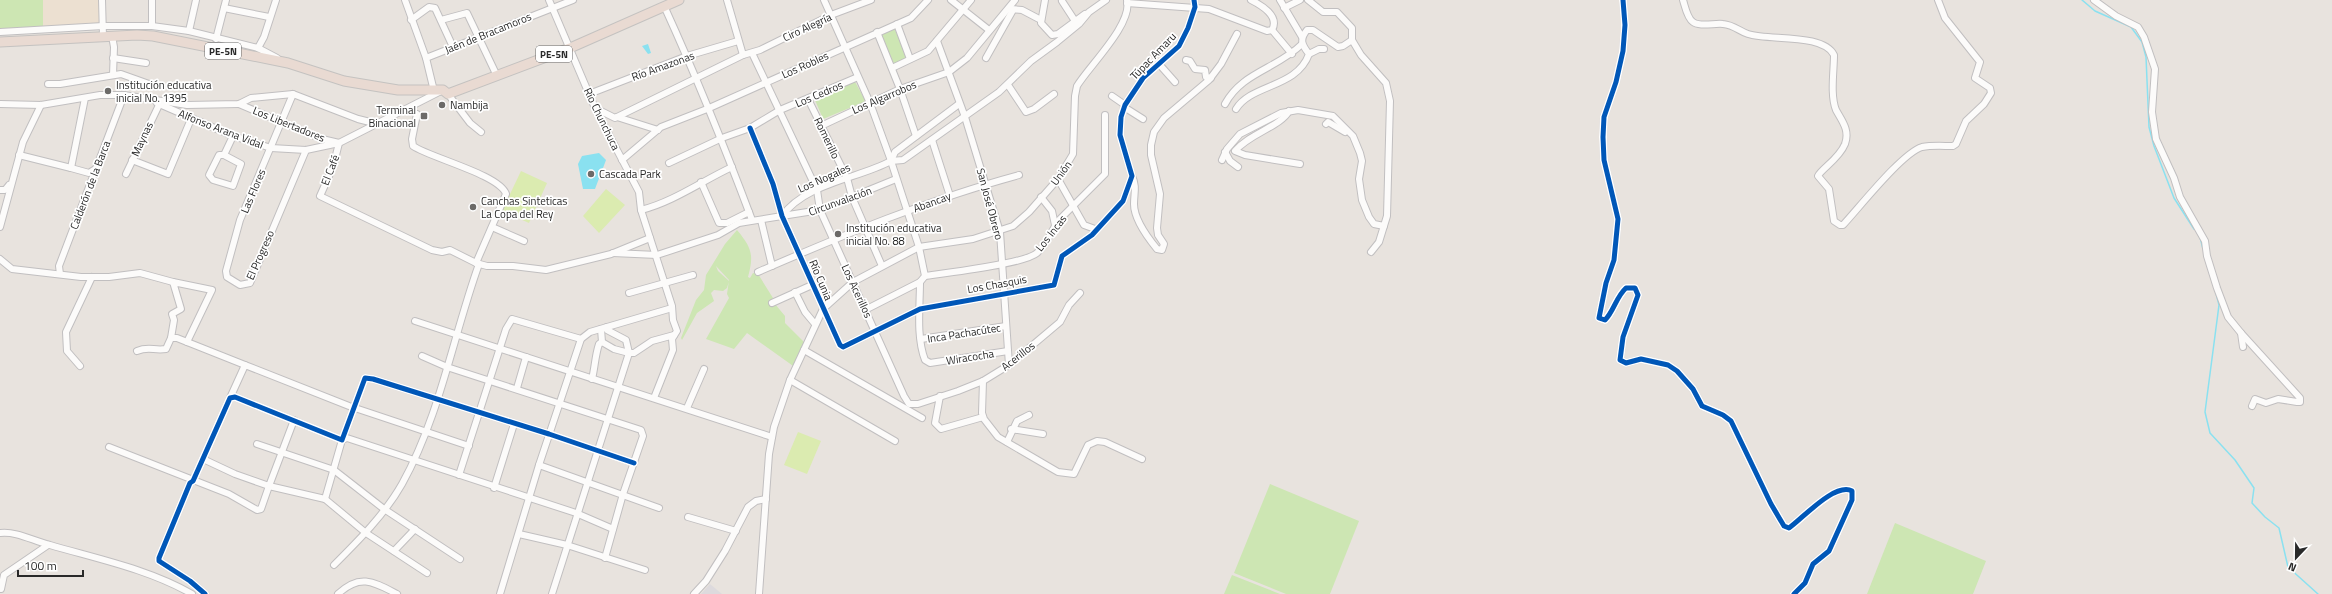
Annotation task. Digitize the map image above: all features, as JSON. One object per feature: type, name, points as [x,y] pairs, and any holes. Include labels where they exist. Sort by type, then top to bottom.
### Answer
[{"type":"highway","name":"PE-5N","points":[[0,42],[137,35],[171,38],[255,58],[288,64],[344,81],[398,90],[442,92],[497,76],[570,48],[665,8],[679,0]]},
{"type":"street","points":[[102,0],[103,26],[108,36],[113,58],[113,75]]},
{"type":"street","points":[[152,0],[152,26]]},
{"type":"street","points":[[189,32],[196,0]]},
{"type":"street","points":[[216,38],[226,0]]},
{"type":"street","points":[[258,48],[264,37],[269,17],[276,0]]},
{"type":"street","points":[[405,0],[426,58],[442,92],[470,123],[481,132]]},
{"type":"street","name":"Río Chunchuca","points":[[548,0],[595,108],[639,192],[641,210],[657,255],[672,308],[673,320],[677,330],[674,335],[673,350],[654,398]]},
{"type":"street","name":"Jaén de Bracamoros","points":[[426,58],[572,0]]},
{"type":"street","points":[[727,0],[743,55]]},
{"type":"street","points":[[824,0],[846,46],[870,103],[908,211],[919,247],[925,276],[920,282],[865,310]]},
{"type":"street","name":"Ciro Alegría","points":[[617,117],[695,80],[743,55],[752,53],[831,15],[871,0]]},
{"type":"street","name":"Los Robles","points":[[622,160],[658,130],[911,18],[928,0]]},
{"type":"street","points":[[951,0],[989,30]]},
{"type":"street","points":[[892,68],[928,51],[971,0]]},
{"type":"street","points":[[986,58],[1012,9],[1015,0]]},
{"type":"street","points":[[1041,20],[1045,0]]},
{"type":"street","points":[[1012,9],[1022,10],[1041,20],[1046,30],[1055,36],[1075,20],[1106,0]]},
{"type":"street","name":"Túpac Amaru","points":[[1194,0],[1195,7],[1186,35],[1179,46],[1143,78],[1124,106],[1121,116],[1120,135],[1136,187],[1134,205],[1139,219],[1157,249],[1162,250],[1164,244],[1158,235],[1156,219],[1159,187],[1150,145],[1154,132],[1164,118],[1211,78]]},
{"type":"street","points":[[1251,0],[1264,8],[1270,14],[1274,25],[1272,30]]},
{"type":"street","points":[[1280,0],[1302,37],[1302,44],[1310,54]]},
{"type":"street","points":[[1284,8],[1300,0]]},
{"type":"street","points":[[1308,0],[1323,12],[1337,12],[1343,18],[1352,28],[1352,40],[1370,66],[1386,83],[1390,101],[1387,187],[1389,203],[1379,242],[1371,252]]},
{"type":"street","points":[[1623,0],[1625,25],[1622,51],[1616,82],[1604,117],[1603,137],[1604,160],[1617,209],[1616,246],[1606,283],[1599,318],[1605,320],[1608,317],[1615,302],[1626,288],[1636,288],[1638,295],[1627,322],[1620,350],[1620,360],[1626,363],[1642,360],[1668,365],[1677,371],[1692,389],[1702,406],[1731,421],[1771,504],[1784,526],[1789,528],[1825,498],[1842,490],[1848,489],[1852,491],[1852,500],[1829,551],[1813,564],[1805,584],[1794,594]]},
{"type":"street","points":[[1683,0],[1689,17],[1692,22],[1697,24],[1724,24],[1736,27],[1749,34],[1821,44],[1832,50],[1834,55],[1834,99],[1836,109],[1847,130],[1845,143],[1834,161],[1818,176],[1828,189],[1834,221],[1840,225],[1844,225],[1859,205],[1909,156],[1921,148],[1953,146],[1956,144],[1966,121],[1989,98],[1990,88],[1975,78],[1980,65],[1977,56],[1945,18],[1938,0]]},
{"type":"street","points":[[2094,0],[2116,16],[2138,27],[2144,37],[2155,69],[2152,112],[2156,139],[2174,178],[2180,197],[2205,241],[2207,256],[2228,317],[2300,398],[2300,402],[2278,399],[2266,403],[2255,399],[2252,406]]},
{"type":"street","points":[[1062,1],[1075,20]]},
{"type":"street","points":[[1127,1],[1195,7],[1228,15],[1264,30],[1272,30]]},
{"type":"street","name":"Unión","points":[[759,594],[769,454],[772,437],[778,412],[790,380],[823,309],[853,282],[919,247],[973,239],[1000,232],[1019,222],[1058,179],[1073,154],[1075,96],[1077,86],[1116,32],[1124,18],[1127,1]]},
{"type":"street","points":[[411,20],[432,7],[435,8],[454,46]]},
{"type":"street","points":[[224,8],[269,17]]},
{"type":"street","points":[[665,8],[687,56],[707,109],[722,138],[752,220]]},
{"type":"street","name":"Los Algarrobos","points":[[821,126],[900,89],[949,72],[967,58],[989,30],[1012,9]]},
{"type":"street","points":[[441,20],[466,12],[480,37],[497,76]]},
{"type":"street","name":"Los Nogales","points":[[782,216],[789,207],[817,190],[891,161],[903,160],[1008,85],[1031,61],[1079,24],[1089,12]]},
{"type":"street","points":[[897,24],[910,59]]},
{"type":"street","points":[[0,32],[103,26],[152,26],[189,32],[258,48],[288,64]]},
{"type":"street","points":[[1272,30],[1292,54]]},
{"type":"street","points":[[1302,37],[1307,30],[1313,30],[1338,47],[1343,46],[1352,40]]},
{"type":"street","points":[[877,32],[900,89],[916,136]]},
{"type":"street","points":[[1186,60],[1190,61],[1195,69],[1205,70],[1206,77],[1211,78],[1228,54],[1237,34]]},
{"type":"street","name":"Río Amazonas","points":[[589,94],[687,56],[738,41]]},
{"type":"street","name":"San José Obrero","points":[[938,41],[959,104],[965,117],[1000,232],[1009,365]]},
{"type":"street","points":[[1225,104],[1238,85],[1292,54],[1302,44]]},
{"type":"street","points":[[1236,109],[1247,99],[1296,73],[1306,64],[1310,54],[1319,49],[1324,49]]},
{"type":"street","name":"Los Acerillos","points":[[752,53],[817,190],[820,210],[876,331],[904,396],[909,404],[915,405],[940,396]]},
{"type":"street","points":[[113,58],[146,63]]},
{"type":"street","points":[[1159,64],[1175,82]]},
{"type":"street","points":[[48,84],[60,84],[121,74],[149,84]]},
{"type":"street","name":"Los Cedros","points":[[669,163],[722,138],[750,128],[780,110],[858,77]]},
{"type":"street","points":[[1008,85],[1026,112],[1034,109],[1054,94]]},
{"type":"street","name":"Alfonso Arana Vidal","points":[[158,103],[191,119],[233,136],[271,148],[306,150],[340,143],[442,92]]},
{"type":"street","points":[[0,104],[40,105],[100,95],[124,95],[158,103],[187,105],[239,104],[251,98],[293,94],[358,119],[378,124]]},
{"type":"street","name":"Las Flores","points":[[240,220],[293,94]]},
{"type":"street","name":"Calderón de la Barca","points":[[60,274],[59,266],[124,95]]},
{"type":"street","points":[[1112,96],[1143,119]]},
{"type":"street","points":[[71,168],[85,98]]},
{"type":"street","name":"Romerillo","points":[[808,99],[847,178],[852,197],[882,266]]},
{"type":"street","name":"Maynas","points":[[126,174],[158,103]]},
{"type":"street","name":"Los Libertadores","points":[[239,104],[322,139],[340,143]]},
{"type":"street","points":[[891,161],[895,152],[959,104]]},
{"type":"street","points":[[0,227],[4,187],[40,105]]},
{"type":"street","points":[[595,108],[611,117],[617,117],[658,130]]},
{"type":"street","points":[[1222,160],[1225,152],[1240,134],[1289,111],[1298,110],[1333,116],[1353,136],[1362,161],[1359,179],[1365,210],[1374,224],[1384,226]]},
{"type":"street","points":[[1289,111],[1280,121],[1246,139],[1235,151],[1300,164]]},
{"type":"street","points":[[334,565],[366,533],[402,484],[414,460],[447,367],[477,263],[506,194],[505,189],[491,179],[413,146],[412,139],[417,114]]},
{"type":"street","name":"Los Incas","points":[[925,276],[1019,260],[1037,253],[1055,226],[1100,179],[1106,170],[1105,114]]},
{"type":"street","points":[[132,160],[168,174],[191,119]]},
{"type":"street","points":[[1326,124],[1328,122],[1349,133]]},
{"type":"street","name":"Río Cunia","points":[[750,128],[773,184],[782,216],[841,347],[876,331]]},
{"type":"street","points":[[224,155],[239,162],[242,166],[235,184],[231,187],[213,180],[209,175],[216,158],[224,155],[233,136]]},
{"type":"street","points":[[932,140],[950,196]]},
{"type":"street","name":"El Café","points":[[340,143],[333,167],[320,196],[432,250],[442,252],[450,250],[477,263]]},
{"type":"street","name":"El Progreso","points":[[240,220],[226,275],[240,285],[245,285],[250,283],[306,150]]},
{"type":"street","points":[[1225,152],[1230,161],[1238,167]]},
{"type":"street","points":[[19,155],[90,173],[97,168]]},
{"type":"street","points":[[641,210],[680,194],[700,182],[732,167]]},
{"type":"street","name":"Abancay","points":[[758,272],[908,211],[986,184],[1019,175]]},
{"type":"street","points":[[1058,179],[1084,225],[1095,229],[1123,201],[1132,176]]},
{"type":"street","name":"Circunvalación","points":[[782,216],[820,210],[896,179]]},
{"type":"street","points":[[700,182],[719,223],[724,224],[749,212]]},
{"type":"street","points":[[1041,197],[1052,211],[1055,226]]},
{"type":"street","points":[[613,253],[657,255],[718,235],[739,223],[782,216]]},
{"type":"street","points":[[761,220],[772,266]]},
{"type":"street","points":[[492,227],[524,241]]},
{"type":"street","name":"Los Chasquis","points":[[876,331],[920,309],[1054,285],[1062,256],[1092,234],[1095,229]]},
{"type":"street","points":[[477,263],[546,270],[613,253],[650,238]]},
{"type":"street","points":[[0,258],[12,269],[92,277],[140,273],[212,290],[187,342]]},
{"type":"street","points":[[628,293],[693,274]]},
{"type":"street","points":[[80,366],[67,351],[66,332],[92,277]]},
{"type":"street","points":[[137,351],[148,347],[158,350],[166,349],[171,338],[174,320],[172,314],[181,308],[173,282]]},
{"type":"street","points":[[920,282],[921,339]]},
{"type":"street","points":[[772,303],[812,284]]},
{"type":"street","points":[[795,292],[804,312],[815,324]]},
{"type":"street","name":"Acerillos","points":[[940,396],[983,381],[1009,365],[1060,322],[1069,305],[1080,293]]},
{"type":"street","points":[[500,594],[569,371],[581,339],[590,332],[672,308]]},
{"type":"street","points":[[459,476],[501,349],[506,329],[512,319],[581,339]]},
{"type":"street","points":[[415,321],[617,388],[687,408],[772,437]]},
{"type":"street","name":"Inca Pachacútec","points":[[921,339],[1006,326]]},
{"type":"street","points":[[592,379],[595,366],[594,362],[599,344],[602,342],[604,328]]},
{"type":"street","points":[[552,594],[567,545],[574,528],[576,513],[629,353],[626,340],[604,328]]},
{"type":"street","points":[[2241,333],[2243,348]]},
{"type":"street","points":[[602,342],[614,349],[634,353],[652,341],[674,335]]},
{"type":"street","points":[[171,338],[187,342],[354,408],[469,446]]},
{"type":"street","name":"Wiracocha","points":[[921,339],[924,360],[932,362],[1008,351]]},
{"type":"street","points":[[804,350],[922,418]]},
{"type":"street","points":[[422,356],[447,367],[517,388],[641,430],[643,433],[623,494],[605,558]]},
{"type":"street","points":[[517,388],[526,357]]},
{"type":"street","points":[[205,594],[190,581],[159,561],[190,484],[194,481],[245,365]]},
{"type":"street","points":[[687,408],[704,369]]},
{"type":"street","points":[[325,499],[342,440],[365,378],[437,398],[634,463]]},
{"type":"street","points":[[790,380],[895,441]]},
{"type":"street","points":[[983,381],[983,417],[998,437],[1031,454],[1058,472],[1068,475],[1074,474],[1088,445],[1097,441],[1105,442],[1142,459]]},
{"type":"street","points":[[940,396],[935,423],[941,429],[983,417]]},
{"type":"street","points":[[230,398],[234,397],[342,440],[347,438],[530,500],[576,513],[613,529]]},
{"type":"street","points":[[1007,442],[1011,429],[1017,421],[1030,415]]},
{"type":"street","points":[[109,447],[229,494],[257,510],[261,509],[294,420]]},
{"type":"street","points":[[494,488],[514,424]]},
{"type":"street","points":[[1011,429],[1043,434]]},
{"type":"street","points":[[257,444],[283,451],[334,470],[384,509],[460,559]]},
{"type":"street","points":[[203,459],[235,474],[269,486],[325,499],[366,533],[427,573]]},
{"type":"street","points":[[539,466],[623,494],[659,508]]},
{"type":"street","points":[[694,594],[706,581],[751,503],[766,500]]},
{"type":"street","points":[[688,517],[736,531]]},
{"type":"street","points":[[394,551],[415,529]]},
{"type":"street","points":[[0,533],[9,532],[48,545],[148,573],[192,594]]},
{"type":"street","points":[[519,534],[567,545],[645,570]]},
{"type":"street","points":[[1,589],[4,575],[48,545]]},
{"type":"street","points":[[338,594],[354,582],[375,582],[398,594]]},
{"type":"shaded area","points":[[43,0],[99,0],[100,23],[43,30]]},
{"type":"shaded area","points":[[710,584],[722,594],[701,594]]},
{"type":"green space","points":[[0,0],[43,0],[43,30],[0,32]]},
{"type":"green space","points":[[894,28],[907,54],[906,59],[894,64],[881,33]]},
{"type":"green space","points":[[854,80],[865,100],[864,102],[823,119],[815,100]]},
{"type":"green space","points":[[521,171],[547,183],[529,223],[502,211]]},
{"type":"green space","points":[[606,189],[625,205],[599,233],[583,216]]},
{"type":"green space","points":[[737,230],[749,247],[751,263],[748,277],[750,278],[753,273],[758,274],[773,298],[771,303],[775,304],[785,316],[785,323],[806,344],[796,368],[747,333],[734,349],[706,339],[729,298],[727,294],[729,282],[727,288],[723,291],[714,290],[711,293],[714,301],[697,313],[682,340],[681,338],[696,300],[704,290],[706,275],[725,244]],"holes":[[[716,266],[729,280],[718,271]]]},
{"type":"green space","points":[[798,432],[821,441],[807,474],[784,465]]},
{"type":"green space","points":[[1270,484],[1359,521],[1330,594],[1286,594],[1234,573]]},
{"type":"green space","points":[[1895,523],[1986,561],[1973,594],[1867,594]]},
{"type":"green space","points":[[1232,575],[1280,594],[1224,594]]},
{"type":"water","points":[[648,44],[651,53],[648,54],[642,46]]},
{"type":"water","name":"Cascada Park","points":[[599,153],[606,160],[595,189],[583,189],[578,164],[582,156]]},
{"type":"waterway","points":[[2082,0],[2095,11],[2131,27],[2142,42],[2146,57],[2149,127],[2154,146],[2174,198],[2194,229]]},
{"type":"waterway","points":[[2200,237],[2203,249]]},
{"type":"waterway","points":[[2216,293],[2219,305],[2205,412],[2210,433],[2235,460],[2254,488],[2252,503],[2265,517],[2279,528],[2288,567],[2318,594]]},
{"type":"cycle path","points":[[750,128],[773,184],[782,216],[840,345],[843,347],[920,309],[1054,285],[1062,256],[1092,235],[1123,201],[1132,176],[1120,135],[1121,117],[1125,105],[1143,78],[1179,46],[1188,28],[1195,7],[1194,0]]},
{"type":"cycle path","points":[[1623,0],[1625,25],[1623,51],[1616,82],[1604,117],[1603,137],[1604,160],[1618,219],[1614,260],[1606,283],[1599,318],[1605,320],[1626,288],[1635,288],[1638,295],[1623,337],[1620,360],[1626,363],[1641,359],[1668,365],[1677,371],[1693,389],[1702,406],[1723,415],[1731,421],[1771,504],[1784,526],[1789,528],[1828,496],[1845,490],[1852,491],[1852,500],[1829,551],[1813,564],[1805,583],[1794,594]]},
{"type":"cycle path","points":[[205,594],[190,581],[159,561],[159,558],[190,483],[193,481],[230,398],[235,397],[342,440],[365,378],[373,379],[549,434],[634,463]]},
{"type":"place","name":"Institución educativa inicial No. 1395","points":[[108,91]]},
{"type":"place","name":"Nambija","points":[[442,105]]},
{"type":"place","name":"Terminal Binacional","points":[[424,116]]},
{"type":"place","name":"Cascada Park","points":[[591,174]]},
{"type":"place","name":"Canchas Sinteticas La Copa del Rey","points":[[473,207]]},
{"type":"place","name":"Institución educativa inicial No. 88","points":[[838,234]]}]
